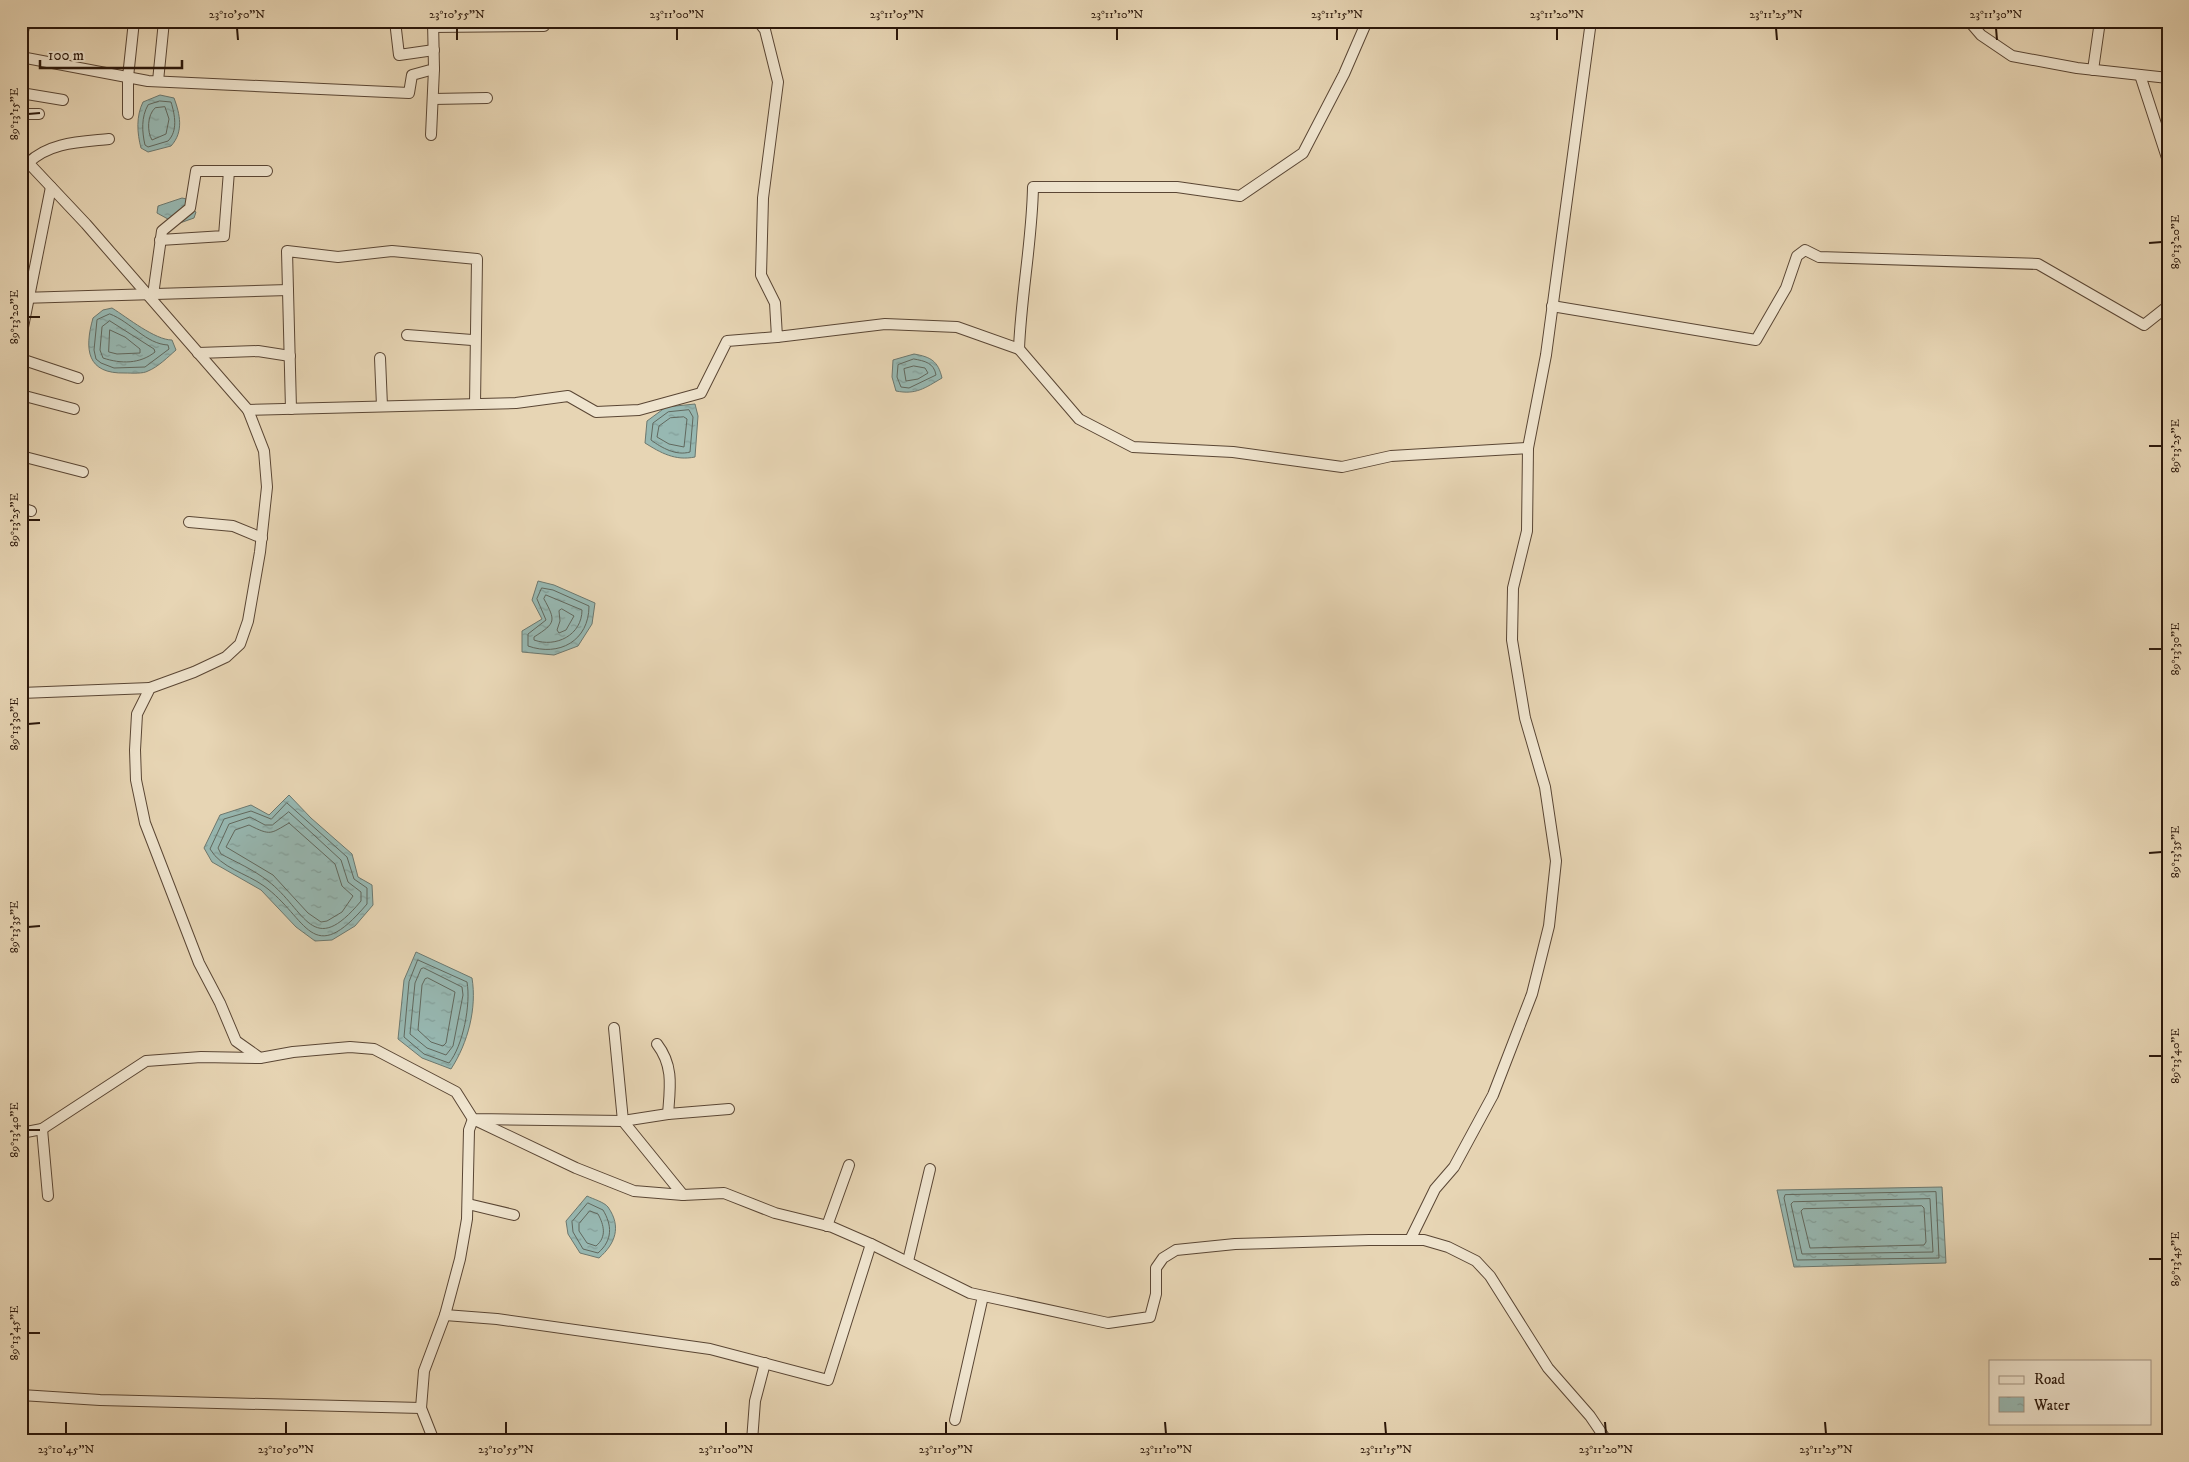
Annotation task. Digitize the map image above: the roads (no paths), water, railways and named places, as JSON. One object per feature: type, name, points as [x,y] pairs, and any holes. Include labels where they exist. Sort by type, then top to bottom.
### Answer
[{"type":"street","points":[[21,42],[25,21]]},
{"type":"street","points":[[128,114],[128,77],[134,21]]},
{"type":"street","points":[[158,81],[164,21]]},
{"type":"street","points":[[395,21],[398,55],[434,50]]},
{"type":"street","points":[[758,21],[765,30],[778,82],[763,198],[761,275],[775,302],[777,337]]},
{"type":"street","points":[[1019,349],[1021,299],[1032,232],[1033,187],[1177,187],[1240,196],[1303,152],[1344,74],[1366,21]]},
{"type":"street","points":[[1410,1240],[1435,1189],[1454,1167],[1493,1095],[1532,994],[1550,926],[1556,861],[1545,787],[1525,718],[1512,640],[1513,588],[1527,531],[1528,448],[1552,306],[1591,21]]},
{"type":"street","points":[[1969,21],[1981,35],[2012,56],[2093,70],[2168,78]]},
{"type":"street","points":[[2093,70],[2100,21]]},
{"type":"street","points":[[431,135],[434,69],[433,24],[544,26]]},
{"type":"street","points":[[21,57],[158,81],[409,93],[412,75],[434,69]]},
{"type":"street","points":[[2140,75],[2168,161]]},
{"type":"street","points":[[21,93],[63,100]]},
{"type":"street","points":[[433,99],[487,98]]},
{"type":"street","points":[[21,114],[39,114]]},
{"type":"street","points":[[21,693],[150,688],[194,672],[226,657],[240,644],[248,621],[262,538],[266,487],[264,451],[248,410],[150,295],[25,159],[60,144],[109,140]]},
{"type":"street","points":[[150,295],[162,232],[190,208],[196,171],[267,170]]},
{"type":"street","points":[[160,240],[224,236],[229,171]]},
{"type":"street","points":[[21,337],[25,298],[51,187]]},
{"type":"street","points":[[1552,306],[1756,340],[1786,288],[1797,256],[1805,250],[1819,257],[2038,264],[2144,325],[2168,306]]},
{"type":"street","points":[[291,409],[287,251],[338,257],[392,251],[477,259],[475,404]]},
{"type":"street","points":[[25,298],[288,290]]},
{"type":"street","points":[[248,410],[516,403],[568,396],[596,412],[639,410],[701,393],[727,341],[885,324],[957,327],[1019,349],[1079,419],[1133,447],[1234,452],[1342,467],[1391,456],[1528,448]]},
{"type":"street","points":[[407,335],[472,340]]},
{"type":"street","points":[[198,353],[258,351],[290,356]]},
{"type":"street","points":[[380,358],[382,406]]},
{"type":"street","points":[[21,359],[78,378]]},
{"type":"street","points":[[21,395],[74,409]]},
{"type":"street","points":[[21,456],[83,472]]},
{"type":"street","points":[[189,522],[233,526],[262,538]]},
{"type":"street","points":[[150,688],[137,714],[134,750],[136,780],[144,823],[196,955],[220,1002],[236,1041],[260,1058]]},
{"type":"street","points":[[614,1028],[623,1122],[683,1195]]},
{"type":"street","points":[[657,1044],[666,1056],[669,1071],[668,1114]]},
{"type":"street","points":[[21,1134],[42,1129],[146,1061],[201,1057],[260,1058],[293,1052],[350,1047],[374,1049],[456,1092],[473,1119],[609,1182],[634,1191],[683,1195],[724,1193],[774,1213],[827,1226],[908,1261],[970,1293],[1108,1323],[1150,1317],[1156,1294],[1156,1268],[1164,1258],[1176,1250],[1234,1244],[1424,1240],[1448,1247],[1476,1261],[1490,1276],[1548,1368],[1590,1416],[1607,1441]]},
{"type":"street","points":[[473,1119],[623,1122],[668,1114],[729,1110]]},
{"type":"street","points":[[434,1441],[421,1408],[424,1371],[445,1315],[460,1259],[468,1204],[469,1130],[473,1119]]},
{"type":"street","points":[[42,1129],[48,1196]]},
{"type":"street","points":[[827,1226],[850,1165]]},
{"type":"street","points":[[908,1261],[930,1169]]},
{"type":"street","points":[[468,1204],[514,1215]]},
{"type":"street","points":[[445,1315],[498,1319],[710,1349],[828,1380],[871,1244]]},
{"type":"street","points":[[955,1420],[983,1296]]},
{"type":"street","points":[[752,1441],[755,1401],[764,1363]]},
{"type":"street","points":[[21,1395],[100,1400],[421,1408]]},
{"type":"water","points":[[160,95],[174,98],[180,123],[178,135],[171,146],[148,152],[141,148],[138,131],[139,113],[143,102]]},
{"type":"water","points":[[182,198],[191,200],[190,208],[196,212],[194,218],[177,224],[157,213],[158,206]]},
{"type":"water","points":[[112,308],[150,333],[172,340],[176,350],[146,372],[112,372],[103,369],[91,358],[89,350],[90,330],[93,318],[103,310]]},
{"type":"water","points":[[914,354],[933,361],[942,378],[925,388],[915,391],[896,391],[892,377],[893,360]]},
{"type":"water","points":[[695,404],[698,416],[695,457],[675,457],[645,443],[647,421],[666,407]]},
{"type":"water","points":[[538,581],[554,585],[595,603],[592,624],[578,646],[554,655],[522,652],[522,631],[542,619],[532,600]]},
{"type":"water","points":[[289,795],[311,818],[352,854],[358,877],[372,885],[373,905],[355,926],[332,940],[315,941],[296,927],[261,890],[212,862],[204,848],[220,815],[251,805],[269,815]]},
{"type":"water","points":[[416,952],[472,978],[473,1001],[470,1025],[462,1048],[451,1069],[422,1058],[398,1039],[404,980]]},
{"type":"water","points":[[1942,1187],[1946,1263],[1794,1267],[1777,1190]]},
{"type":"water","points":[[587,1196],[606,1205],[615,1221],[616,1228],[613,1241],[599,1258],[580,1253],[568,1234],[566,1221]]}]
